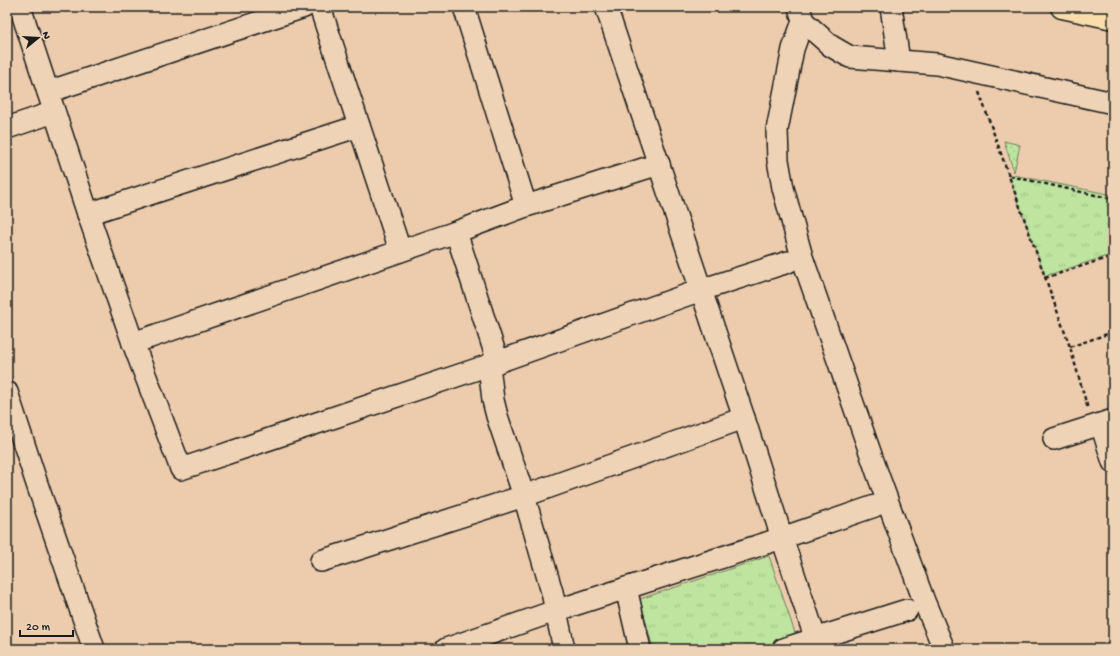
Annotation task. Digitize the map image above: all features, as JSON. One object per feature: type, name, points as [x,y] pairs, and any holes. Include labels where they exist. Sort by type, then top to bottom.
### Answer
[{"type":"highway","points":[[1062,7],[1110,18]]},
{"type":"street","points":[[20,7],[88,214],[133,342],[182,469],[494,363],[701,290],[788,262]]},
{"type":"street","points":[[48,92],[304,7]]},
{"type":"street","points":[[320,7],[400,250]]},
{"type":"street","points":[[464,7],[526,206]]},
{"type":"street","points":[[606,7],[744,418],[817,644]]},
{"type":"street","points":[[891,7],[899,61]]},
{"type":"street","points":[[801,14],[831,46],[850,57],[937,64],[1113,103]]},
{"type":"street","points":[[801,14],[777,130],[778,160],[783,188],[802,257],[878,475],[924,601],[944,649]]},
{"type":"street","points":[[7,128],[54,112]]},
{"type":"street","points":[[88,214],[359,126]]},
{"type":"street","points":[[133,342],[456,232],[526,206],[659,164]]},
{"type":"street","points":[[456,232],[494,363],[494,400],[497,416],[524,496],[552,592],[564,649]]},
{"type":"street","points":[[7,392],[36,484],[94,649]]},
{"type":"street","points":[[322,561],[524,496],[744,418]]},
{"type":"street","points":[[1054,439],[1107,422],[1113,462]]},
{"type":"street","points":[[446,649],[555,611],[782,538],[875,506]]},
{"type":"street","points":[[626,588],[640,649]]},
{"type":"street","points":[[784,649],[817,644],[907,610]]},
{"type":"path","points":[[972,72],[1070,347],[1088,412],[1107,422]]},
{"type":"path","points":[[1009,176],[1113,199]]},
{"type":"path","points":[[1045,278],[1113,256]]},
{"type":"path","points":[[1070,347],[1113,332]]},
{"type":"green space","points":[[1004,141],[1020,145],[1014,172]]},
{"type":"green space","points":[[1008,174],[1113,195],[1113,254],[1045,276]]},
{"type":"green space","points":[[769,556],[796,636],[758,649],[653,649],[640,599]]}]
